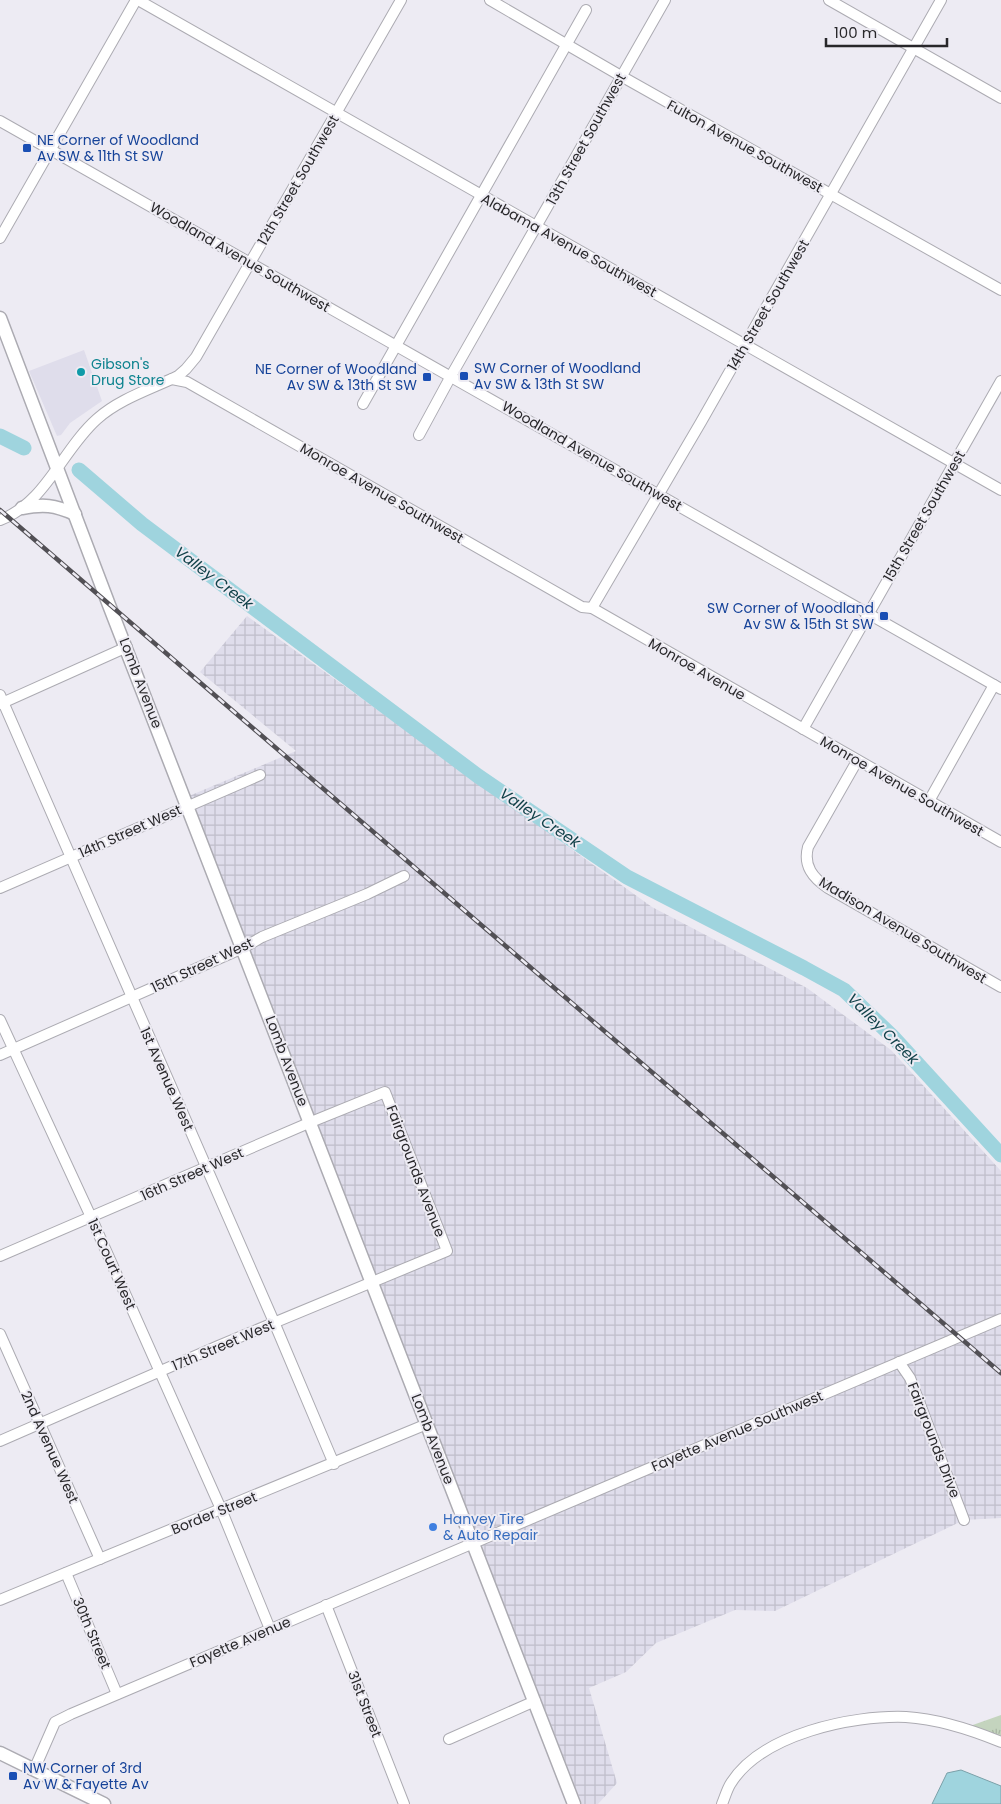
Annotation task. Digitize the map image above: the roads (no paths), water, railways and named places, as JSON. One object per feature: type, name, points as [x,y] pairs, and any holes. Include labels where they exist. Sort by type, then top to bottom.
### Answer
[{"type":"main road","name":"Lomb Avenue","points":[[0,318],[574,1804]]},
{"type":"main road","points":[[22,508],[40,505],[51,506],[75,514]]},
{"type":"main road","points":[[0,1753],[34,1770],[84,1800],[104,1804]]},
{"type":"street","name":"Alabama Avenue Southwest","points":[[137,0],[1001,490]]},
{"type":"street","points":[[0,238],[137,0]]},
{"type":"street","name":"12th Street Southwest","points":[[0,520],[22,508],[58,470],[74,445],[96,419],[119,404],[172,379],[186,369],[196,358],[400,0]]},
{"type":"street","name":"Fulton Avenue Southwest","points":[[490,0],[1001,290]]},
{"type":"street","name":"13th Street Southwest","points":[[419,435],[665,0]]},
{"type":"street","points":[[829,0],[1001,98]]},
{"type":"street","name":"14th Street Southwest","points":[[592,608],[832,194],[941,0]]},
{"type":"street","points":[[363,404],[586,10]]},
{"type":"street","name":"Woodland Avenue Southwest","points":[[0,121],[997,687]]},
{"type":"street","name":"Monroe Avenue Southwest","points":[[172,379],[187,382],[582,607],[592,608]]},
{"type":"street","name":"15th Street Southwest","points":[[803,729],[1001,381]]},
{"type":"street","name":"Monroe Avenue","points":[[592,608],[803,729]]},
{"type":"street","points":[[1,700],[127,647]]},
{"type":"street","points":[[929,801],[997,687]]},
{"type":"street","name":"1st Avenue West","points":[[1,700],[274,1322],[334,1464]]},
{"type":"street","name":"Monroe Avenue Southwest","points":[[803,729],[1001,842]]},
{"type":"street","name":"Madison Avenue Southwest","points":[[858,761],[808,847],[806,856],[809,869],[818,882],[1001,987]]},
{"type":"street","name":"14th Street West","points":[[0,888],[260,775]]},
{"type":"street","name":"15th Street West","points":[[0,1055],[243,948],[262,937],[367,894],[404,876]]},
{"type":"street","name":"1st Court West","points":[[0,1020],[222,1509]]},
{"type":"street","name":"16th Street West","points":[[0,1256],[385,1092]]},
{"type":"street","name":"Fairgrounds Avenue","points":[[385,1092],[447,1251]]},
{"type":"street","name":"17th Street West","points":[[0,1441],[274,1322],[447,1251]]},
{"type":"street","name":"Fayette Avenue Southwest","points":[[473,1542],[1001,1319]]},
{"type":"street","name":"2nd Avenue West","points":[[0,1334],[100,1559]]},
{"type":"street","name":"Fairgrounds Drive","points":[[900,1362],[910,1378],[964,1520]]},
{"type":"street","name":"Border Street","points":[[0,1600],[334,1464],[427,1424]]},
{"type":"street","points":[[222,1509],[270,1629]]},
{"type":"street","name":"Fayette Avenue","points":[[34,1770],[56,1722],[117,1694],[473,1542]]},
{"type":"street","name":"30th Street","points":[[66,1573],[117,1694]]},
{"type":"street","name":"31st Street","points":[[326,1605],[404,1804]]},
{"type":"street","points":[[449,1739],[535,1701]]},
{"type":"street","points":[[722,1804],[731,1783],[746,1766],[775,1744],[806,1732],[853,1721],[906,1718],[945,1723],[983,1734],[1001,1742]]},
{"type":"water","points":[[961,1770],[1001,1786],[1001,1804],[932,1804],[947,1773]]},
{"type":"waterway","name":"Valley Creek","points":[[0,436],[24,448]]},
{"type":"waterway","name":"Valley Creek","points":[[79,470],[142,524],[478,776],[627,877],[844,990],[894,1038],[1001,1155]]},
{"type":"railway","points":[[0,510],[1001,1373]]},
{"type":"place","name":"NE Corner of Woodland Av SW & 11th St SW","points":[[27,148]]},
{"type":"place","name":"Gibson's Drug Store","points":[[81,372]]},
{"type":"place","name":"SW Corner of Woodland Av SW & 13th St SW","points":[[464,376]]},
{"type":"place","name":"NE Corner of Woodland Av SW & 13th St SW","points":[[427,377]]},
{"type":"place","name":"SW Corner of Woodland Av SW & 15th St SW","points":[[884,616]]},
{"type":"place","name":"Hanvey Tire & Auto Repair","points":[[433,1527]]},
{"type":"place","name":"NW Corner of 3rd Av W & Fayette Av","points":[[13,1776]]}]
